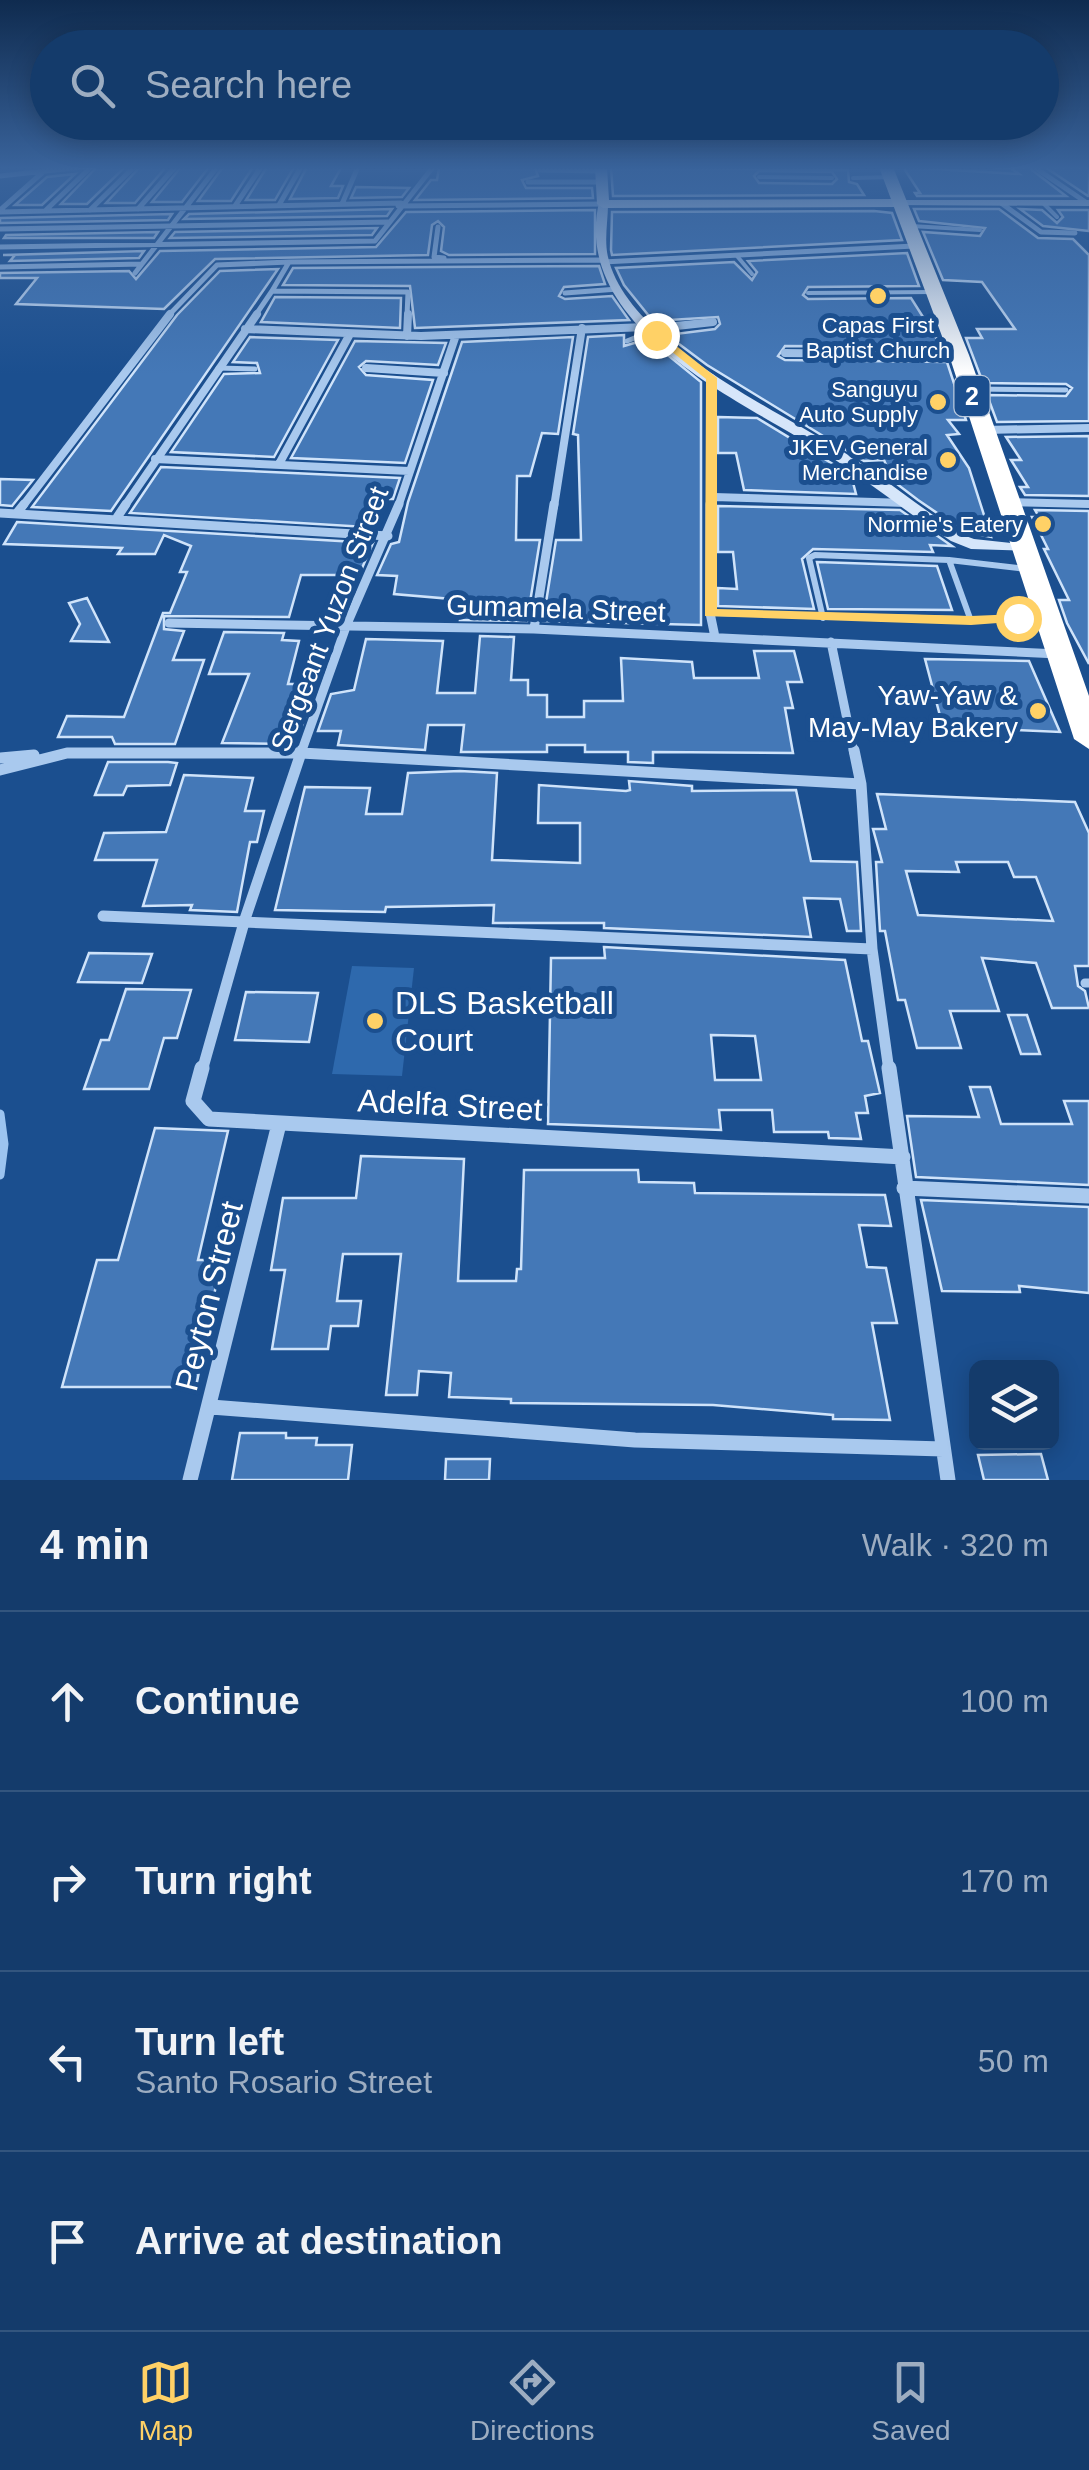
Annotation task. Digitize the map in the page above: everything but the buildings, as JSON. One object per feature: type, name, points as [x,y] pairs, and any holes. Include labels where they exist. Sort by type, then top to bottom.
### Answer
[{"type":"highway","name":"2","points":[[910,236],[959,355],[1089,739]]},
{"type":"street","points":[[136,273],[162,236]]},
{"type":"street","points":[[0,247],[375,241],[378,236]]},
{"type":"street","points":[[437,236],[434,257],[459,261]]},
{"type":"street","points":[[603,236],[603,261],[618,290],[649,329],[712,378],[970,544],[1029,559]]},
{"type":"street","points":[[16,514],[176,306],[217,265],[737,256],[909,236]]},
{"type":"street","points":[[116,519],[289,262]]},
{"type":"street","points":[[0,266],[142,264]]},
{"type":"street","points":[[272,290],[408,292],[407,336]]},
{"type":"street","points":[[565,293],[618,290]]},
{"type":"street","points":[[245,329],[407,336],[649,329],[713,322]]},
{"type":"street","points":[[534,629],[582,328]]},
{"type":"street","points":[[279,464],[350,334]]},
{"type":"street","name":"Sergeant Yuzon Street","points":[[245,919],[347,624],[388,536],[456,335]]},
{"type":"street","points":[[784,353],[959,355]]},
{"type":"street","points":[[366,368],[444,373]]},
{"type":"street","points":[[712,378],[714,497],[710,613],[715,637]]},
{"type":"street","points":[[984,430],[1089,428]]},
{"type":"street","points":[[154,459],[409,471]]},
{"type":"street","points":[[714,497],[908,503]]},
{"type":"street","points":[[1006,502],[1089,504]]},
{"type":"street","points":[[0,513],[388,536]]},
{"type":"street","name":"Gumamela Street","points":[[169,622],[534,629],[1060,654]]},
{"type":"street","points":[[831,642],[861,784],[872,949],[948,1480]]},
{"type":"street","points":[[0,758],[50,754],[301,753],[861,784]]},
{"type":"street","points":[[0,770],[50,754]]},
{"type":"street","points":[[103,916],[245,919],[872,949]]},
{"type":"street","name":"Adelfa Street","points":[[245,919],[193,1101],[209,1119],[903,1157]]},
{"type":"street","name":"Peyton Street","points":[[190,1480],[279,1124]]},
{"type":"street","points":[[904,1188],[1089,1196]]},
{"type":"street","points":[[211,1407],[636,1440],[944,1449]]},
{"type":"lane","points":[[737,256],[752,274]]},
{"type":"lane","points":[[808,294],[934,292]]},
{"type":"lane","points":[[626,341],[649,329]]},
{"type":"lane","points":[[218,368],[256,369]]},
{"type":"lane","points":[[970,388],[1066,390]]},
{"type":"lane","points":[[822,618],[811,556],[1029,559]]},
{"type":"lane","points":[[949,560],[971,621]]},
{"type":"lane","points":[[710,613],[1052,622]]},
{"type":"shaded area","name":"DLS Basketball Court","points":[[352,966],[414,968],[402,1076],[332,1074]]},
{"type":"waterway","points":[[0,1114],[4,1144],[0,1175]]},
{"type":"place","name":"Capas First Baptist Church","points":[[878,296]]},
{"type":"place","name":"Sanguyu Auto Supply","points":[[938,402]]},
{"type":"place","name":"JKEV General Merchandise","points":[[948,460]]},
{"type":"place","name":"Normie's Eatery","points":[[1043,524]]},
{"type":"place","name":"Yaw-Yaw & May-May Bakery","points":[[1038,711]]},
{"type":"place","name":"DLS Basketball Court","points":[[375,1021]]},
{"type":"route","points":[[656,335],[712,378],[714,497],[710,613],[971,621],[1018,618]]}]
